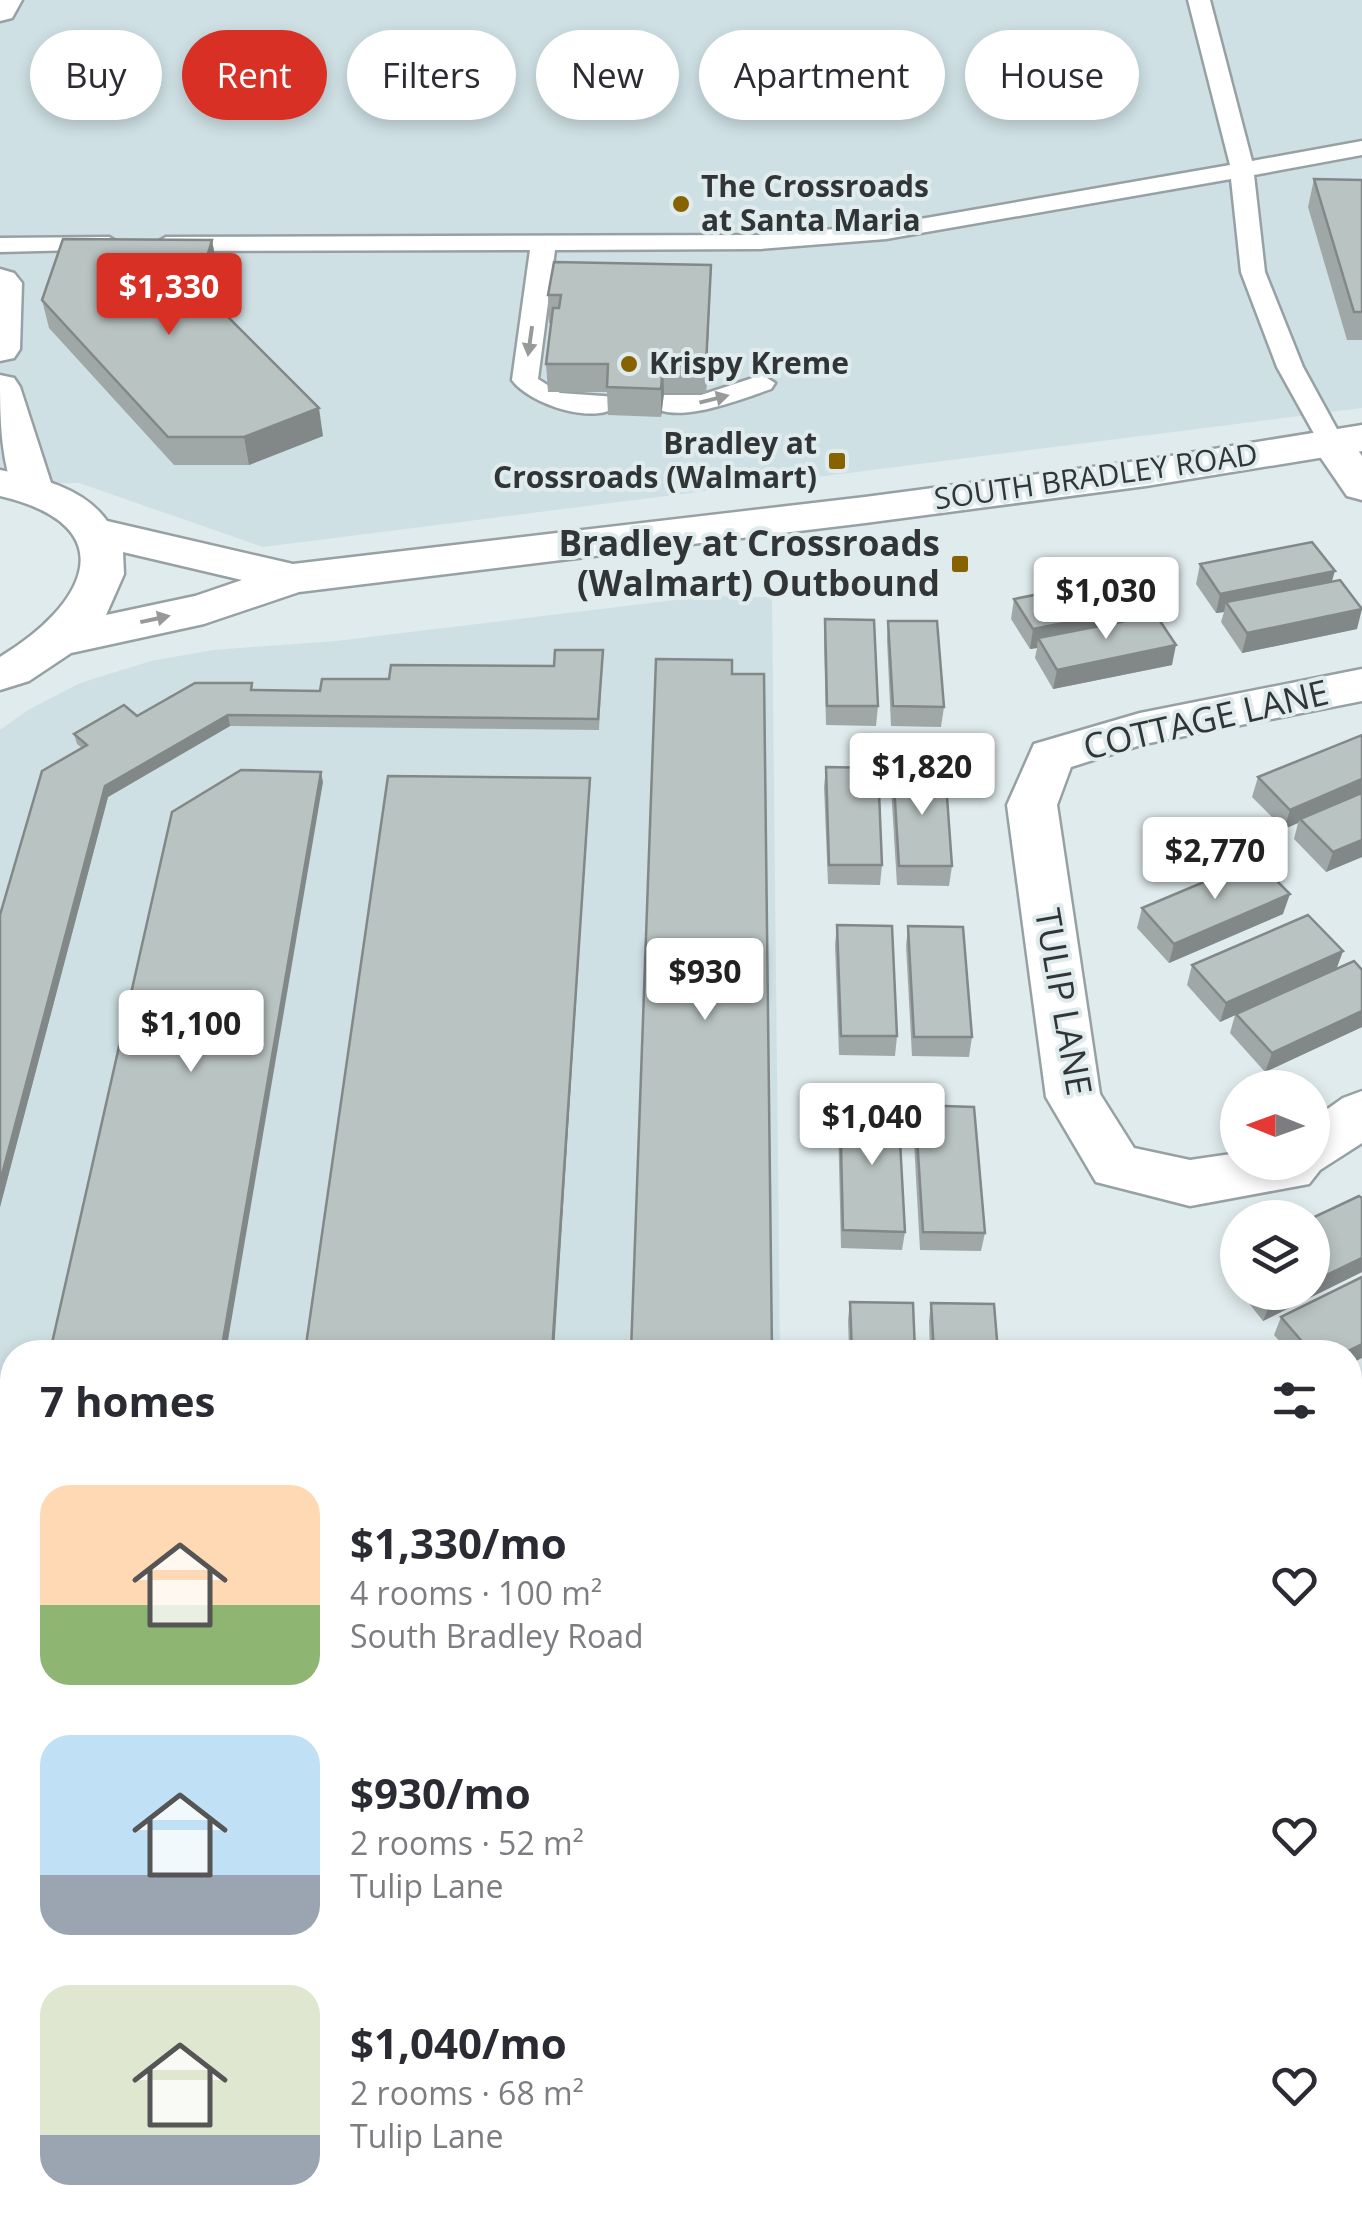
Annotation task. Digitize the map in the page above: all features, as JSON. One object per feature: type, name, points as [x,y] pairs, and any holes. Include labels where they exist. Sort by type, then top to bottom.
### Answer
[{"type":"street","points":[[0,11],[5,0]]},
{"type":"street","points":[[0,280],[4,283],[0,350]]},
{"type":"street","points":[[0,387],[16,486],[84,519],[104,557],[94,602],[72,632],[0,676]]},
{"type":"street","points":[[1347,440],[1362,487]]},
{"type":"street","name":"SOUTH BRADLEY ROAD","points":[[59,640],[204,609],[293,578],[864,510],[1146,473],[1347,440]]},
{"type":"street","name":"SOUTH BRADLEY ROAD","points":[[90,530],[293,578]]},
{"type":"street","name":"COTTAGE LANE","points":[[1051,756],[1140,729],[1362,685]]},
{"type":"street","name":"TULIP LANE","points":[[1051,756],[1032,805],[1072,1097],[1116,1166],[1190,1184],[1220,1179]]},
{"type":"street","points":[[1330,1137],[1362,1113]]},
{"type":"lane","points":[[1199,0],[1242,168],[1254,272],[1290,367],[1347,440]]},
{"type":"lane","points":[[0,245],[760,242],[886,232],[1006,214],[1362,148]]},
{"type":"lane","points":[[543,244],[525,380],[535,393],[555,401],[608,402]]},
{"type":"lane","points":[[662,404],[703,404],[762,383]]},
{"type":"shaded area","name":"The Crossroads at Santa Maria","points":[[0,0],[1362,0],[1362,408],[263,547],[79,483],[0,485]]},
{"type":"shaded area","points":[[708,596],[772,597],[780,1340],[0,1340],[0,730],[28,710],[80,683],[151,661],[213,650],[336,641]]},
{"type":"building","points":[[1314,179],[1362,180],[1362,312],[1354,312]]},
{"type":"building","points":[[63,239],[212,240],[198,287],[319,408],[244,437],[168,437],[42,300]]},
{"type":"building","name":"Krispy Kreme","points":[[554,262],[711,265],[706,365],[663,365],[661,389],[607,387],[608,364],[546,364],[553,308],[559,308],[561,295],[548,295]]},
{"type":"building","points":[[1312,542],[1335,571],[1220,594],[1200,564]]},
{"type":"building","points":[[1131,576],[1150,606],[1033,629],[1014,599]]},
{"type":"building","points":[[1340,580],[1362,609],[1247,633],[1226,602]]},
{"type":"building","points":[[1156,615],[1176,645],[1057,670],[1038,638]]},
{"type":"building","points":[[825,619],[874,620],[878,706],[827,706]]},
{"type":"building","points":[[888,621],[937,621],[944,707],[893,706]]},
{"type":"building","points":[[555,650],[603,650],[598,719],[228,715],[105,786],[0,1182],[0,915],[42,771],[87,745],[74,734],[124,705],[137,716],[195,683],[252,683],[251,690],[320,691],[322,679],[389,679],[391,665],[554,666]]},
{"type":"building","points":[[656,659],[732,660],[732,674],[764,674],[772,1340],[631,1340]]},
{"type":"building","points":[[1362,735],[1362,779],[1290,810],[1258,777]]},
{"type":"building","points":[[826,767],[878,768],[882,865],[829,865]]},
{"type":"building","points":[[893,769],[945,769],[952,866],[899,866]]},
{"type":"building","points":[[241,770],[321,772],[223,1340],[53,1340],[172,812]]},
{"type":"building","points":[[388,776],[590,778],[553,1340],[307,1340]]},
{"type":"building","points":[[1362,793],[1362,840],[1333,852],[1300,819]]},
{"type":"building","points":[[1256,860],[1290,894],[1174,944],[1142,908]]},
{"type":"building","points":[[1308,915],[1343,951],[1226,1003],[1192,965]]},
{"type":"building","points":[[837,925],[892,926],[897,1036],[841,1036]]},
{"type":"building","points":[[908,926],[963,927],[972,1037],[914,1037]]},
{"type":"building","points":[[1354,961],[1362,970],[1362,1011],[1272,1053],[1236,1014]]},
{"type":"building","points":[[840,1104],[898,1105],[905,1232],[843,1230]]},
{"type":"building","points":[[915,1105],[974,1107],[985,1233],[923,1232]]},
{"type":"building","points":[[1362,1198],[1362,1258],[1330,1273],[1330,1210]]},
{"type":"building","points":[[1362,1277],[1362,1340],[1301,1340],[1281,1317],[1295,1310],[1330,1310],[1330,1293]]},
{"type":"building","points":[[850,1302],[913,1303],[915,1340],[852,1340]]},
{"type":"building","points":[[931,1303],[994,1304],[997,1340],[933,1340]]},
{"type":"place","name":"The Crossroads at Santa Maria","points":[[681,204]]},
{"type":"place","name":"Krispy Kreme","points":[[629,364]]},
{"type":"place","name":"Bradley at Crossroads (Walmart)","points":[[837,461]]},
{"type":"place","name":"Bradley at Crossroads (Walmart) Outbound","points":[[960,564]]}]
